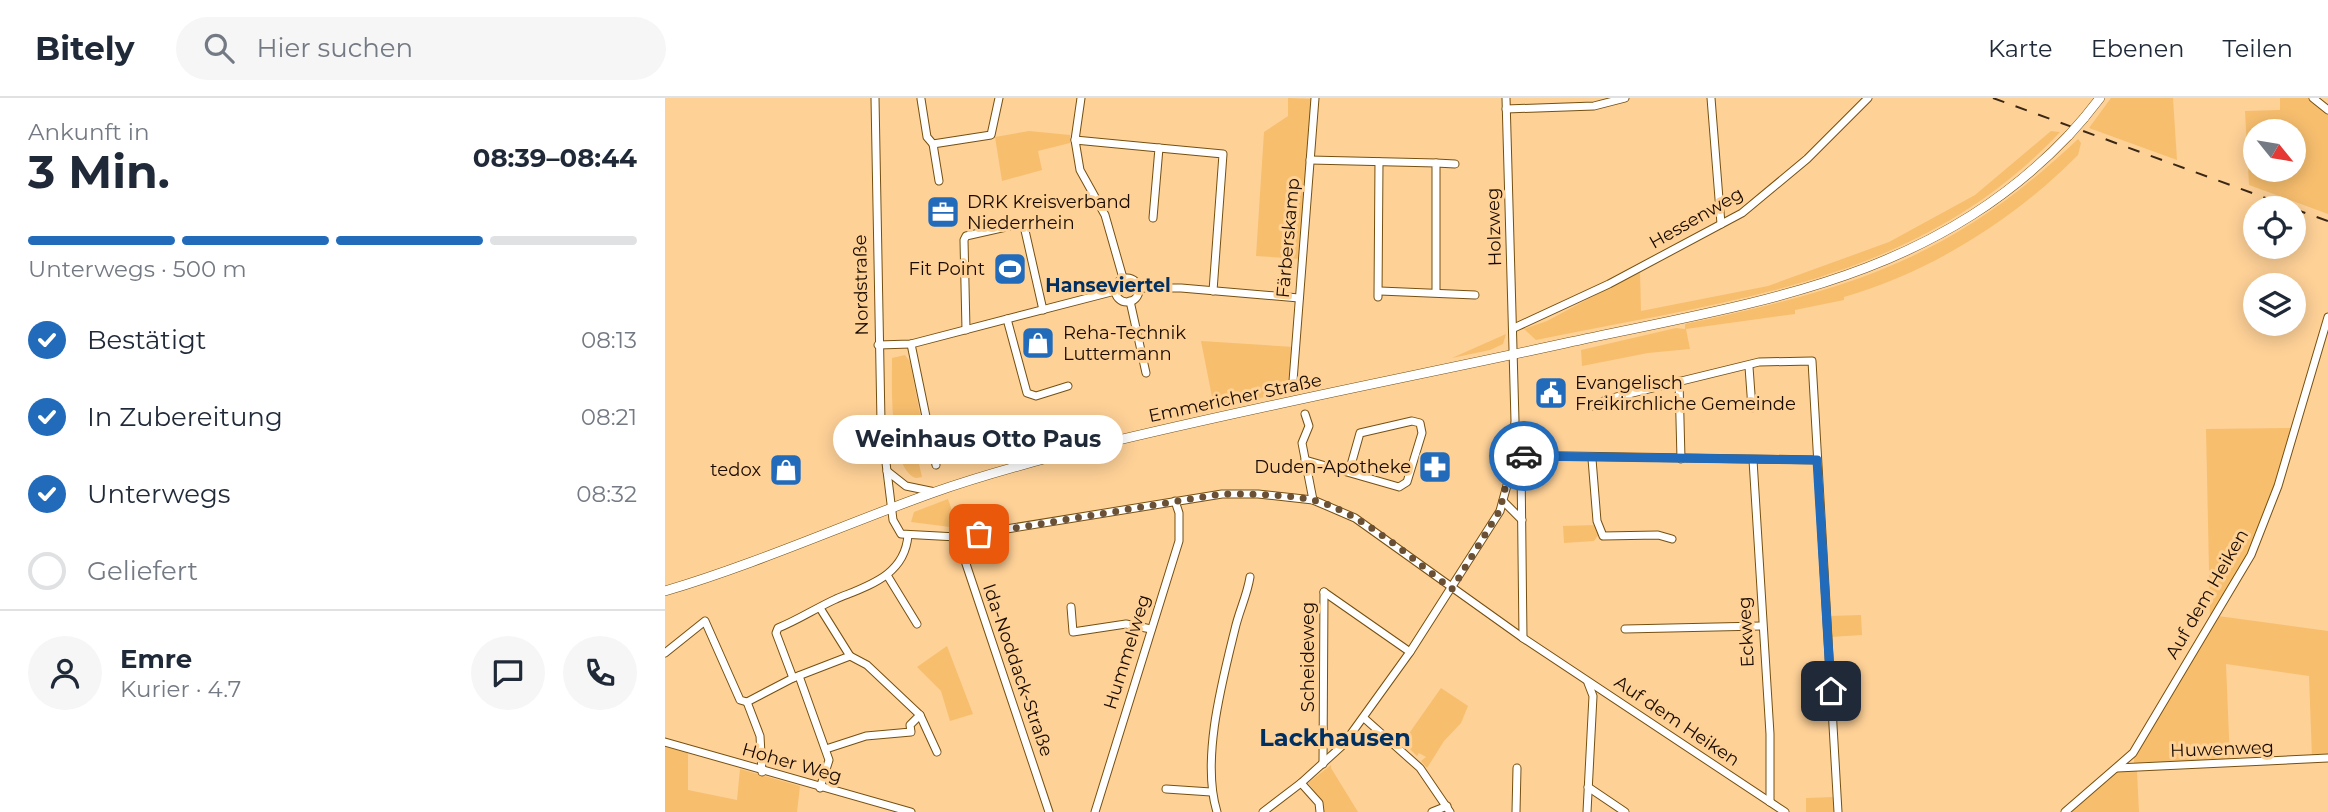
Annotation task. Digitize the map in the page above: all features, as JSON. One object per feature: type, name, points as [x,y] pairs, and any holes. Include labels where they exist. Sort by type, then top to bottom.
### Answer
[{"type":"main road","name":"Emmericher Straße","points":[[665,591],[936,492],[1095,446],[1742,305],[1825,284],[1915,249],[1964,222],[2025,178],[2069,135],[2100,98]]},
{"type":"street","name":"Nordstraße","points":[[874,98],[881,422],[892,509]]},
{"type":"street","points":[[933,144],[991,135],[999,98]]},
{"type":"street","points":[[1081,98],[1075,140],[1080,170],[1105,215],[1123,278]]},
{"type":"street","name":"Färberskamp","points":[[1293,381],[1315,98]]},
{"type":"street","name":"Holzweg","points":[[1506,98],[1514,328],[1513,455]]},
{"type":"street","points":[[1506,109],[1594,106],[1625,98]]},
{"type":"street","points":[[1711,98],[1721,224]]},
{"type":"street","name":"Hessenweg","points":[[1514,328],[1609,284],[1721,224],[1774,189],[1868,98]]},
{"type":"street","points":[[2313,98],[2328,110]]},
{"type":"street","points":[[921,99],[927,137],[933,144],[939,181]]},
{"type":"street","points":[[1075,140],[1223,154],[1213,291]]},
{"type":"street","points":[[1153,218],[1159,148]]},
{"type":"street","points":[[1310,160],[1455,164]]},
{"type":"street","points":[[1379,162],[1379,294],[1436,292],[1475,295]]},
{"type":"street","points":[[1436,163],[1436,292]]},
{"type":"street","points":[[966,330],[966,236],[1020,224],[1024,226],[1043,310]]},
{"type":"street","points":[[1123,278],[1130,278],[1138,288],[1138,293],[1130,301],[1120,300],[1115,291],[1116,283],[1123,278]]},
{"type":"street","points":[[1138,288],[1299,298]]},
{"type":"street","points":[[878,345],[911,344],[1115,291]]},
{"type":"street","points":[[1130,301],[1146,373]]},
{"type":"street","name":"Auf dem Heiken","points":[[2065,812],[2133,753],[2251,555],[2278,486],[2328,317]]},
{"type":"street","points":[[1007,319],[1027,393],[1036,396],[1068,386]]},
{"type":"street","points":[[911,344],[936,465]]},
{"type":"street","points":[[1593,406],[1679,382],[1749,367],[1759,362],[1812,361],[1838,812]]},
{"type":"street","points":[[1749,367],[1752,408]]},
{"type":"street","points":[[1679,382],[1681,458]]},
{"type":"street","points":[[1305,414],[1309,426],[1302,443],[1313,500]]},
{"type":"street","points":[[1305,460],[1399,487],[1405,485],[1422,433],[1420,423],[1412,421],[1360,433],[1349,472]]},
{"type":"street","points":[[1513,455],[1592,459],[1817,460]]},
{"type":"street","points":[[1263,812],[1323,765],[1364,718],[1481,545],[1503,501],[1513,455]]},
{"type":"street","points":[[1513,455],[1521,467],[1523,638]]},
{"type":"street","points":[[1592,459],[1597,521],[1604,536],[1658,535],[1672,539]]},
{"type":"street","name":"Eckweg","points":[[1753,460],[1761,626],[1770,734],[1770,802]]},
{"type":"street","points":[[887,471],[906,486],[936,492]]},
{"type":"street","name":"Auf dem Heiken","points":[[908,535],[957,537],[1221,494],[1258,494],[1313,500],[1355,518],[1523,638],[1785,812]]},
{"type":"street","name":"Hummelweg","points":[[1095,812],[1179,541],[1179,513],[1175,501]]},
{"type":"street","points":[[1503,501],[1522,520]]},
{"type":"street","points":[[820,788],[829,760],[826,749],[776,633],[778,628],[868,587],[887,575],[902,557],[908,535],[897,529],[892,509]]},
{"type":"street","name":"Ida-Noddack-Straße","points":[[957,537],[1049,812]]},
{"type":"street","points":[[887,575],[917,624]]},
{"type":"street","points":[[1217,812],[1211,792],[1215,732],[1234,633],[1250,577]]},
{"type":"street","name":"Scheideweg","points":[[1323,765],[1324,592],[1409,652]]},
{"type":"street","points":[[1071,607],[1073,632],[1126,624],[1151,629]]},
{"type":"street","points":[[820,608],[851,656],[867,665],[921,715],[937,752]]},
{"type":"street","points":[[665,653],[705,621],[740,700],[747,702],[796,677],[851,656]]},
{"type":"street","points":[[1625,629],[1761,626]]},
{"type":"street","points":[[1585,680],[1593,696],[1587,812]]},
{"type":"street","points":[[747,702],[760,736],[762,772]]},
{"type":"street","points":[[907,733],[921,715]]},
{"type":"street","points":[[1364,718],[1420,768],[1448,809],[1432,812]]},
{"type":"street","points":[[826,749],[866,736],[907,733],[927,727]]},
{"type":"street","name":"Hoher Weg","points":[[665,742],[762,772],[911,812]]},
{"type":"street","name":"Huwenweg","points":[[2116,768],[2328,758]]},
{"type":"street","points":[[1516,812],[1517,768]]},
{"type":"street","points":[[1301,783],[1318,803],[1319,812]]},
{"type":"street","points":[[1588,787],[1625,812]]},
{"type":"street","points":[[1166,789],[1211,792]]},
{"type":"shaded area","points":[[1288,98],[1313,99],[1301,259],[1256,256],[1264,132],[1288,116]]},
{"type":"shaded area","points":[[2111,98],[2173,98],[2177,160],[2089,128]]},
{"type":"shaded area","points":[[2280,98],[2309,98],[2328,113],[2328,214],[2306,206],[2306,196],[2279,196],[2249,185],[2249,182],[2307,182],[2307,119],[2245,119],[2245,111],[2280,110]]},
{"type":"shaded area","points":[[1029,131],[1070,135],[1070,143],[1038,151],[1042,170],[1002,181],[995,137]]},
{"type":"shaded area","points":[[2051,131],[2060,132],[2005,183],[1945,223],[1882,254],[1817,278],[1749,297],[1679,312],[1536,340],[1524,329],[1547,321],[1640,271],[1641,311],[1768,286],[1889,242],[1975,195]]},
{"type":"shaded area","points":[[2078,139],[2081,143],[2078,155],[2027,201],[1970,241],[1908,273],[1844,297],[1844,300],[1795,310],[1795,314],[1686,329],[1690,349],[1648,353],[1582,366],[1581,350],[1676,328],[1685,329],[1685,324],[1799,297],[1849,282],[1897,263],[1942,241],[1987,214],[2032,180]]},
{"type":"shaded area","points":[[1506,334],[1503,344],[1490,350],[1452,358]]},
{"type":"shaded area","points":[[1201,341],[1294,347],[1289,392],[1214,407]]},
{"type":"shaded area","points":[[905,355],[910,362],[926,445],[916,451],[922,477],[916,478],[907,471],[901,459],[892,405],[892,358]]},
{"type":"shaded area","points":[[2292,428],[2276,486],[2248,554],[2210,617],[2206,429]]},
{"type":"shaded area","points":[[948,499],[958,528],[911,522],[914,512]]},
{"type":"shaded area","points":[[1595,525],[1599,534],[1594,541],[1564,543],[1563,526]]},
{"type":"shaded area","points":[[1861,615],[1862,635],[1830,637],[1829,616]]},
{"type":"shaded area","points":[[2218,616],[2328,631],[2328,754],[2312,758],[2309,676],[2226,664],[2230,761],[2134,765],[2134,755]]},
{"type":"shaded area","points":[[947,646],[973,714],[950,721],[941,691],[917,667]]},
{"type":"shaded area","points":[[1441,688],[1468,706],[1461,723],[1444,741],[1427,768],[1421,761],[1426,757],[1419,753],[1417,756],[1403,742]]},
{"type":"shaded area","points":[[665,745],[688,752],[688,790],[737,800],[740,769],[800,786],[797,812],[665,812]]},
{"type":"shaded area","points":[[1331,765],[1358,812],[1323,812],[1322,800],[1308,783]]},
{"type":"shaded area","points":[[2137,771],[2139,812],[2070,812],[2115,772]]},
{"type":"shaded area","points":[[1833,797],[1834,812],[1806,812],[1806,798]]},
{"type":"railway","points":[[1993,98],[2260,196]]},
{"type":"railway","points":[[2306,213],[2328,221]]},
{"type":"way so far","points":[[979,534],[1221,494],[1258,494],[1313,500],[1355,518],[1452,589],[1500,510],[1513,455],[1524,456]]},
{"type":"place","name":"DRK Kreisverband Niederrhein","points":[[943,212]]},
{"type":"place","name":"Fit Point","points":[[1010,269]]},
{"type":"place","name":"Reha-Technik Luttermann","points":[[1038,343]]},
{"type":"place","name":"Evangelisch Freikirchliche Gemeinde","points":[[1551,393]]},
{"type":"place","name":"Duden-Apotheke","points":[[1435,467]]},
{"type":"place","name":"tedox","points":[[786,470]]},
{"type":"place","name":"Weinhaus Otto Paus","points":[[979,534]]},
{"type":"district","name":"Hanseviertel","points":[[1108,285]]},
{"type":"district","name":"Lackhausen","points":[[1335,738]]},
{"type":"route","points":[[1524,456],[1817,460],[1831,691]]}]
